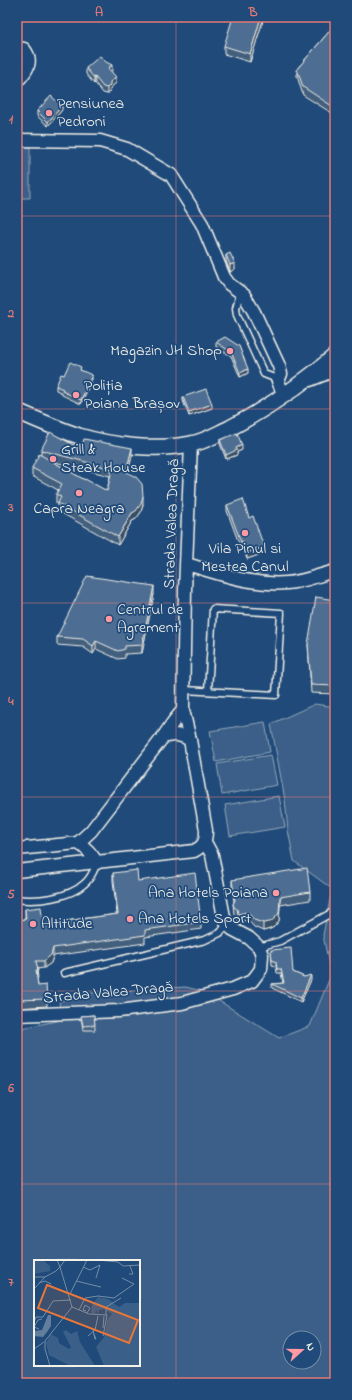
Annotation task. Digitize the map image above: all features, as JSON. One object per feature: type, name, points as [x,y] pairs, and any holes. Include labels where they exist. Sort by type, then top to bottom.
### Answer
[{"type":"street","points":[[17,48],[24,49],[28,54],[30,61],[27,70],[20,78]]},
{"type":"street","points":[[17,140],[100,141],[127,149],[171,175],[202,224],[224,277],[239,295],[244,295],[254,312],[279,366],[281,374],[277,380],[284,396]]},
{"type":"street","points":[[17,411],[80,436],[105,441],[133,446],[158,447],[191,444],[207,439],[234,426],[284,396],[302,384],[335,356]]},
{"type":"street","points":[[302,384],[335,370]]},
{"type":"street","name":"Strada Valea Dragă","points":[[191,444],[186,564],[184,710],[206,830],[205,842],[212,855],[224,917],[227,924]]},
{"type":"street","points":[[186,564],[236,579],[256,583],[274,584],[288,583],[335,571]]},
{"type":"street","points":[[17,849],[78,843],[90,831],[184,710]]},
{"type":"street","points":[[163,737],[176,734],[182,735],[190,740]]},
{"type":"street","points":[[17,871],[194,851],[201,848],[205,842]]},
{"type":"street","points":[[78,843],[90,852],[97,863]]},
{"type":"street","points":[[227,924],[232,929],[249,938],[259,947]]},
{"type":"street","name":"Strada Valea Dragă","points":[[17,1015],[119,1011],[182,1003],[233,989],[252,981],[262,969],[262,955],[259,947]]},
{"type":"lane","points":[[239,295],[236,308],[237,316],[264,374],[277,380]]},
{"type":"lane","points":[[184,690],[276,695],[281,613],[213,609],[208,691]]},
{"type":"lane","points":[[17,899],[35,900],[52,898],[72,891],[84,885],[97,863]]},
{"type":"lane","points":[[259,947],[280,941],[335,910]]},
{"type":"lane","points":[[64,973],[205,940],[220,933],[227,924]]},
{"type":"shaded area","points":[[17,147],[30,147],[30,198],[17,198]]},
{"type":"shaded area","points":[[315,704],[335,707],[335,1383],[17,1383],[17,1029],[62,1020],[59,1002],[77,994],[185,987],[203,991],[279,1038],[310,1026],[331,975],[323,935],[332,889],[294,861],[288,830],[285,800],[271,724]]},
{"type":"shaded area","points":[[265,722],[270,752],[216,762],[210,731]]},
{"type":"shaded area","points":[[271,755],[277,785],[222,795],[217,764]]},
{"type":"shaded area","points":[[279,796],[285,827],[230,836],[225,805]]},
{"type":"building","points":[[233,17],[261,17],[250,54],[224,46]]},
{"type":"building","points":[[335,23],[335,108],[303,87],[297,69]]},
{"type":"building","points":[[100,56],[112,65],[108,68],[116,77],[110,82],[110,85],[107,88],[103,87],[86,68]]},
{"type":"building","points":[[17,83],[21,85],[17,105]]},
{"type":"building","name":"Pensiunea Pedroni","points":[[51,96],[62,106],[48,122],[37,111]]},
{"type":"building","points":[[230,253],[235,263],[230,265],[226,255]]},
{"type":"building","points":[[225,337],[239,346],[248,369],[240,373],[231,352],[216,342]]},
{"type":"building","points":[[70,362],[81,367],[80,370],[92,375],[81,400],[62,391],[63,389],[56,386],[61,374],[64,375]]},
{"type":"building","points":[[206,389],[212,404],[189,412],[183,397]]},
{"type":"building","name":"Capra Neagra","points":[[50,432],[81,449],[84,439],[132,448],[126,472],[136,477],[142,484],[143,496],[141,504],[136,511],[132,513],[118,537],[58,503],[61,497],[56,494],[62,484],[32,468],[39,454],[107,491],[112,469],[41,450]]},
{"type":"building","points":[[237,433],[242,445],[236,448],[237,450],[226,455],[220,440]]},
{"type":"building","points":[[243,499],[249,518],[253,516],[264,547],[247,553],[243,541],[241,542],[227,505]]},
{"type":"building","name":"Centrul de Agrement","points":[[87,576],[154,586],[142,645],[125,646],[125,649],[118,651],[96,641],[93,646],[83,639],[57,637]]},
{"type":"building","points":[[316,597],[335,600],[335,686],[311,685],[308,644]]},
{"type":"building","points":[[307,868],[310,892],[280,897],[279,913],[270,922],[263,923],[254,920],[248,912],[238,914],[237,909],[233,904],[235,900],[232,880]]},
{"type":"building","points":[[137,870],[138,881],[195,873],[201,922],[145,930],[145,935],[53,948],[51,955],[44,961],[36,961],[38,986],[46,985],[47,999],[17,1000],[17,920],[26,919],[25,909],[41,907],[43,924],[118,914],[113,873]]},
{"type":"building","points":[[291,948],[293,972],[304,977],[311,975],[301,998],[272,984],[284,983],[281,969],[277,969],[276,962],[272,960],[271,950]]},
{"type":"building","points":[[94,1015],[95,1025],[83,1026],[81,1016]]},
{"type":"place","name":"Pensiunea Pedroni","points":[[49,113]]},
{"type":"place","name":"Magazin JH Shop","points":[[230,351]]},
{"type":"place","name":"Poliția Poiana Brașov","points":[[76,395]]},
{"type":"place","name":"Grill & Steak House","points":[[53,459]]},
{"type":"place","name":"Capra Neagra","points":[[79,493]]},
{"type":"place","name":"Vila Pinul si Mestea Canul","points":[[245,533]]},
{"type":"place","name":"Centrul de Agrement","points":[[109,619]]},
{"type":"place","name":"Ana Hotels Poiana","points":[[276,893]]},
{"type":"place","name":"Ana Hotels Sport","points":[[130,919]]},
{"type":"place","name":"Altitude","points":[[33,924]]}]
